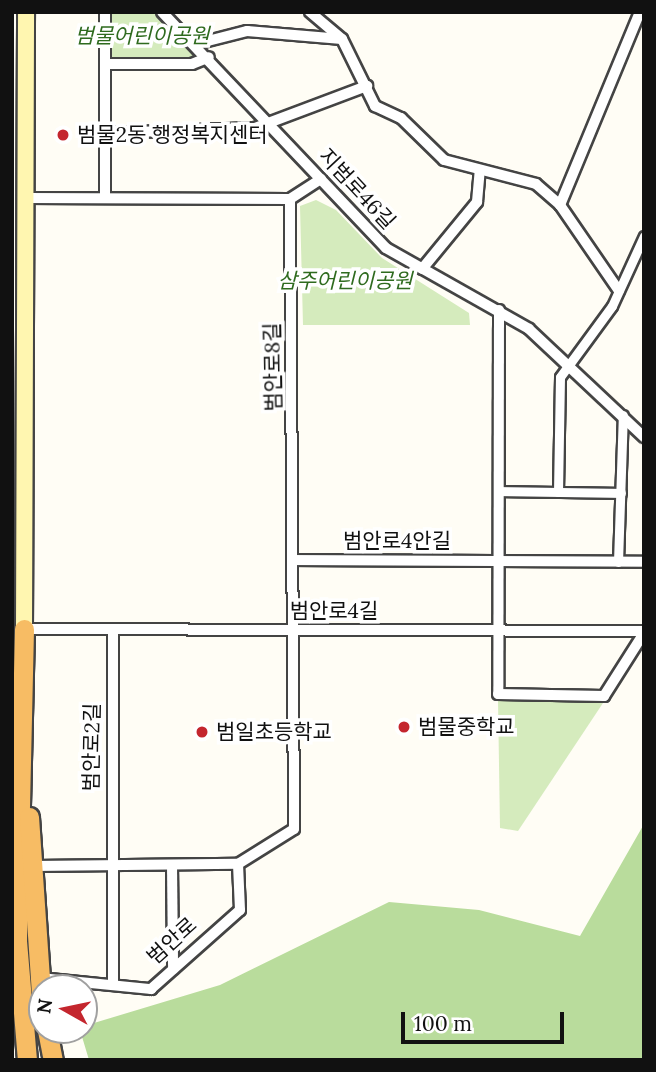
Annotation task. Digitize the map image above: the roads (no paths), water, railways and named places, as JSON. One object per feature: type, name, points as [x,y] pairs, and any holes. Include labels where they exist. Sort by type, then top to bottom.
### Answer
[{"type":"highway","points":[[23,629],[19,986],[27,1060]]},
{"type":"highway","points":[[20,758],[34,866],[40,974]]},
{"type":"main road","points":[[23,629],[26,12]]},
{"type":"street","points":[[105,12],[105,197]]},
{"type":"street","name":"지범로46길","points":[[162,12],[197,44],[386,248],[499,310],[568,362],[644,437]]},
{"type":"street","points":[[310,12],[342,40],[375,106],[411,127],[444,160],[536,184],[560,205],[619,291]]},
{"type":"street","points":[[560,205],[640,12]]},
{"type":"street","points":[[197,44],[247,31],[342,40]]},
{"type":"street","points":[[105,64],[192,64],[209,57]]},
{"type":"street","points":[[105,133],[271,125],[367,86]]},
{"type":"street","points":[[422,269],[477,202],[480,170]]},
{"type":"street","points":[[27,198],[290,198],[321,179]]},
{"type":"street","name":"범안로8길","points":[[290,198],[294,630]]},
{"type":"street","points":[[558,492],[560,377],[619,291],[644,236]]},
{"type":"street","points":[[499,310],[498,694],[604,696],[644,632]]},
{"type":"street","points":[[618,562],[623,415]]},
{"type":"street","points":[[499,491],[621,493]]},
{"type":"street","name":"범안로4안길","points":[[294,560],[644,562]]},
{"type":"street","name":"범안로4길","points":[[23,629],[644,632]]},
{"type":"street","name":"범안로2길","points":[[113,630],[110,865],[113,984]]},
{"type":"street","points":[[34,866],[238,864],[294,828],[294,630]]},
{"type":"street","name":"범안로","points":[[98,983],[151,989],[240,910],[238,864]]},
{"type":"street","points":[[172,865],[173,970]]},
{"type":"place","name":"범물2동 행정복지센터","points":[[63,135]]},
{"type":"place","name":"범물중학교","points":[[404,727]]},
{"type":"place","name":"범일초등학교","points":[[202,732]]},
{"type":"park label","name":"범물어린이공원","points":[[142,36]]},
{"type":"park label","name":"삼주어린이공원","points":[[345,281]]}]
